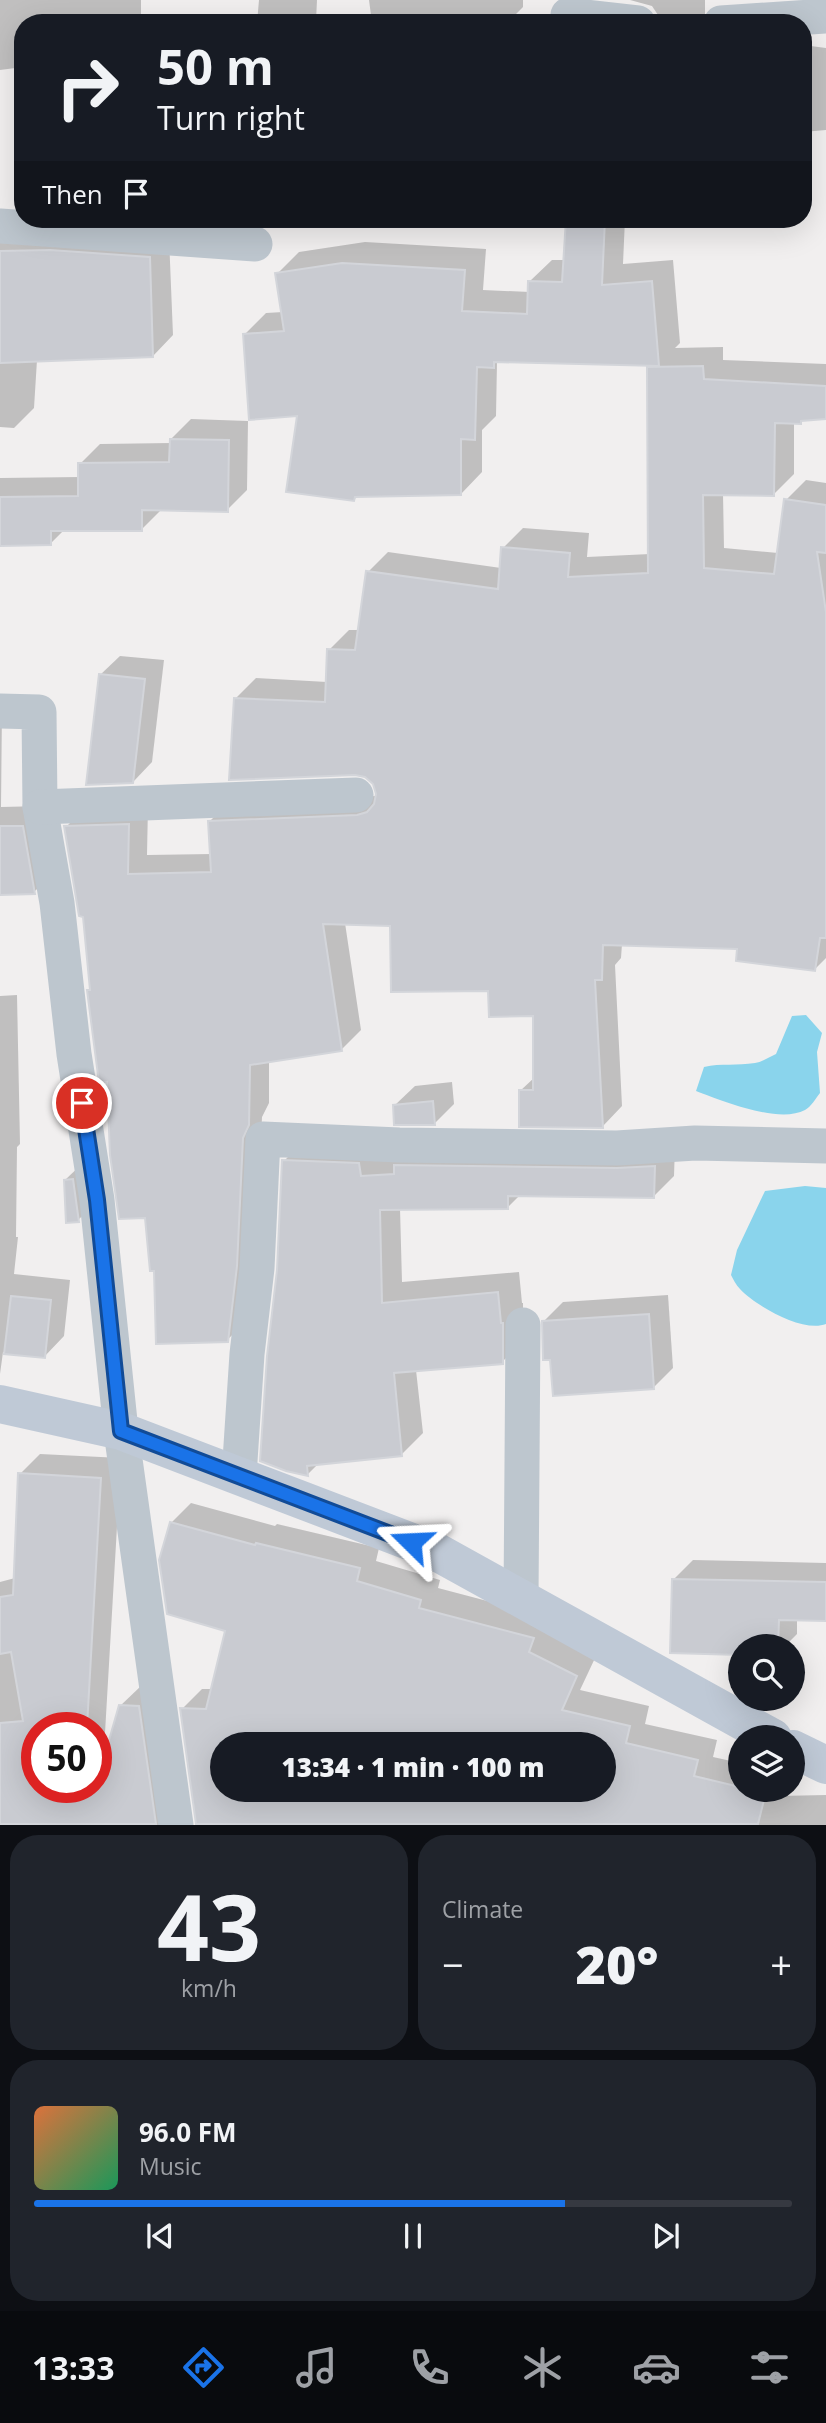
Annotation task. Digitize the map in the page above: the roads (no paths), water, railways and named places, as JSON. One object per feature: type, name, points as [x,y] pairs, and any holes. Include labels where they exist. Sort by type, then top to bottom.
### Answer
[{"type":"main road","points":[[0,1404],[121,1431],[435,1551],[750,1725]]},
{"type":"main road","points":[[805,1755],[826,1765]]},
{"type":"street","points":[[28,228],[255,244]]},
{"type":"street","points":[[0,711],[39,712],[40,807],[57,903],[74,1054],[97,1200],[121,1431],[176,1825]]},
{"type":"street","points":[[40,807],[356,795]]},
{"type":"street","points":[[239,1476],[247,1354],[257,1268],[263,1139],[399,1145],[617,1148],[695,1143],[826,1146]]},
{"type":"street","points":[[522,1599],[523,1325]]},
{"type":"water","points":[[806,1015],[822,1033],[817,1052],[820,1093],[807,1109],[794,1114],[766,1113],[696,1091],[704,1067],[763,1061],[776,1054],[792,1016]]},
{"type":"water","points":[[805,1186],[826,1188],[826,1324],[816,1326],[793,1321],[768,1310],[747,1296],[731,1275],[737,1250],[765,1191]]}]
